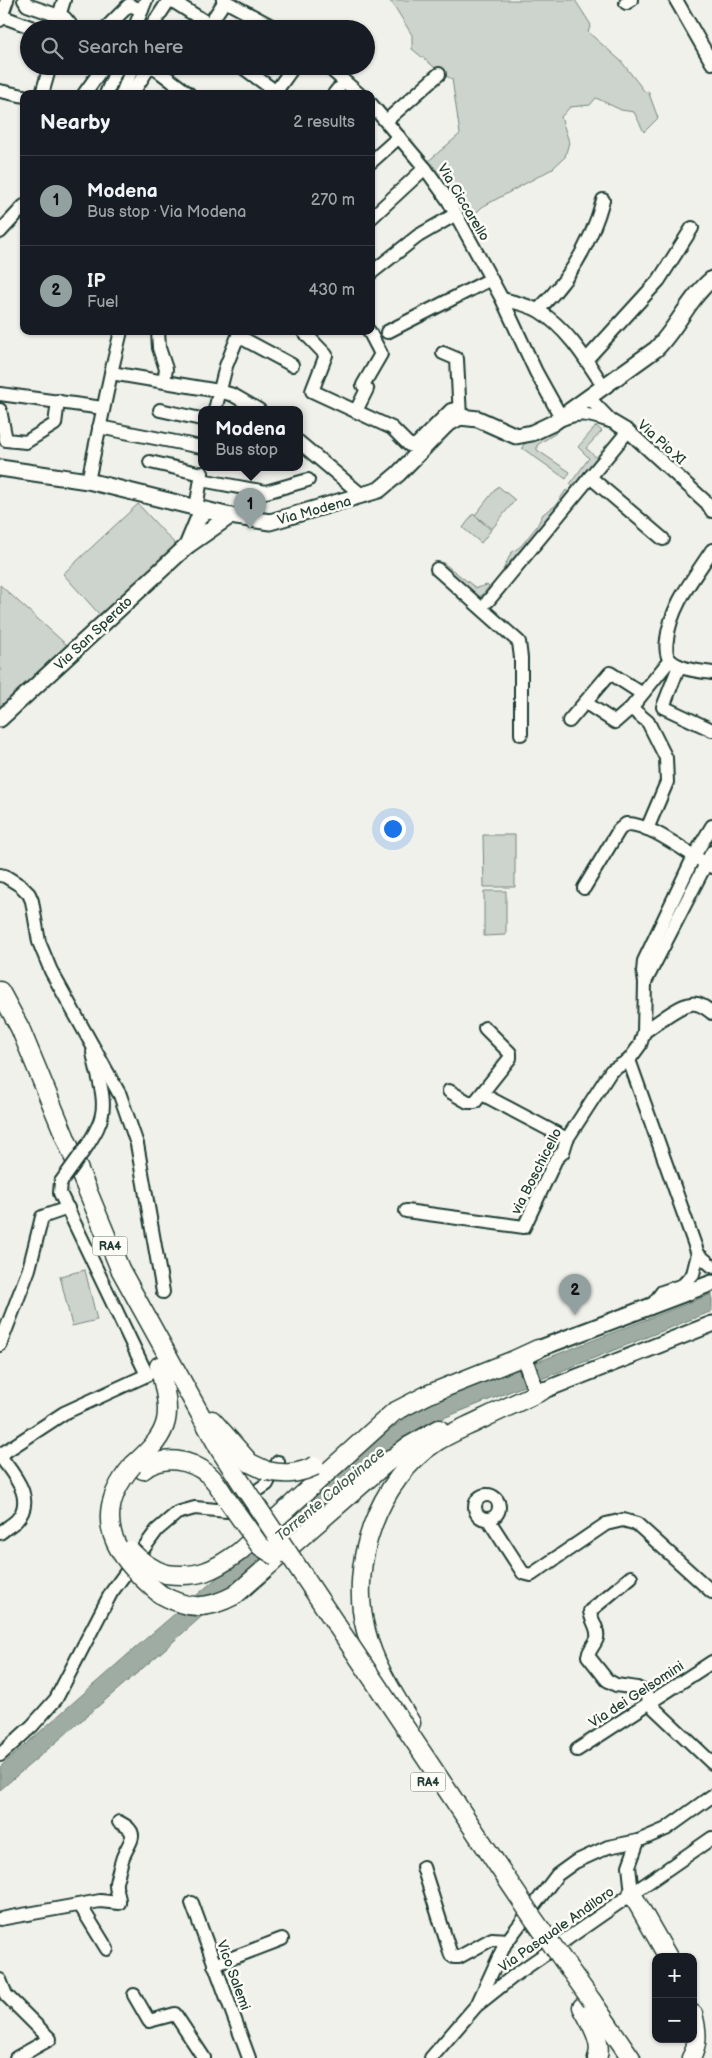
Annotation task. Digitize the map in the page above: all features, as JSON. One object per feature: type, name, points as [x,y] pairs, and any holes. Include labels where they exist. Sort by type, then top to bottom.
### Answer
[{"type":"highway","name":"RA4","points":[[0,991],[20,1028],[120,1269],[164,1362]]},
{"type":"highway","name":"RA4","points":[[0,1013],[12,1035],[102,1256],[164,1362],[220,1450],[237,1495],[520,1919],[591,2006],[630,2058]]},
{"type":"highway","points":[[164,1362],[186,1379],[209,1416],[250,1463],[272,1467],[290,1474],[315,1466],[382,1408],[406,1393],[424,1384],[512,1353],[538,1349]]},
{"type":"highway","points":[[164,1362],[167,1422],[127,1486],[118,1513],[130,1550],[142,1562],[154,1570],[166,1574],[185,1576],[201,1574],[220,1566],[239,1552],[394,1412],[429,1394],[538,1349]]},
{"type":"highway","points":[[440,1779],[428,1750],[382,1673],[372,1652],[365,1629],[362,1600],[365,1553],[374,1523],[385,1499],[406,1468],[436,1442],[538,1388]]},
{"type":"highway","points":[[237,1495],[217,1484],[208,1474],[194,1466],[166,1460],[156,1462],[138,1468],[123,1477],[110,1505],[110,1527],[123,1557],[145,1582],[160,1594],[181,1604],[204,1606],[221,1602],[235,1595],[407,1447],[448,1424],[538,1388]]},
{"type":"highway","name":"RA4","points":[[237,1495],[440,1779],[591,2006],[617,2058]]},
{"type":"highway","points":[[632,1894],[666,1953]]},
{"type":"highway","points":[[591,2006],[598,2040],[599,2054],[597,2058]]},
{"type":"highway","points":[[591,2006],[618,2029],[641,2058]]},
{"type":"highway","points":[[682,2058],[691,2043]]},
{"type":"highway","points":[[691,2058],[694,2052],[695,2043]]},
{"type":"main road","points":[[459,413],[516,436],[532,433],[557,420],[656,348],[667,338],[709,287]]},
{"type":"main road","name":"Via Modena","points":[[0,468],[88,481],[230,516],[270,522],[379,490],[398,474],[459,413]]},
{"type":"main road","points":[[195,508],[201,529]]},
{"type":"main road","points":[[195,508],[201,529]]},
{"type":"main road","name":"Via San Sperato","points":[[0,719],[187,546],[201,529],[230,516]]},
{"type":"main road","points":[[712,1283],[538,1349],[527,1357],[526,1364],[538,1388],[712,1324]]},
{"type":"street","points":[[7,0],[1,18],[20,24]]},
{"type":"street","points":[[24,0],[27,5],[67,20]]},
{"type":"street","points":[[60,16],[64,0]]},
{"type":"street","points":[[156,20],[170,0],[198,20]]},
{"type":"street","points":[[211,20],[224,0],[261,20]]},
{"type":"street","points":[[676,0],[712,63]]},
{"type":"street","points":[[113,20],[130,2],[144,5],[138,20]]},
{"type":"street","points":[[386,121],[439,74]]},
{"type":"street","points":[[43,90],[47,75]]},
{"type":"street","points":[[87,90],[98,75]]},
{"type":"street","points":[[108,90],[114,75]]},
{"type":"street","points":[[124,90],[129,75]]},
{"type":"street","points":[[135,90],[145,75]]},
{"type":"street","points":[[163,75],[184,90]]},
{"type":"street","points":[[253,75],[272,90]]},
{"type":"street","points":[[278,90],[288,75]]},
{"type":"street","points":[[337,75],[354,90]]},
{"type":"street","points":[[0,91],[20,95]]},
{"type":"street","name":"Via Ciccarello","points":[[375,109],[425,168],[456,214],[502,299],[557,420]]},
{"type":"street","points":[[375,158],[399,136]]},
{"type":"street","points":[[375,214],[425,168]]},
{"type":"street","points":[[538,310],[554,294],[575,266],[596,225],[602,200]]},
{"type":"street","points":[[0,232],[20,210]]},
{"type":"street","points":[[375,270],[418,236],[456,214]]},
{"type":"street","points":[[586,360],[659,280],[692,228]]},
{"type":"street","points":[[387,332],[492,280]]},
{"type":"street","points":[[502,299],[538,310],[559,327],[586,360],[604,387]]},
{"type":"street","points":[[88,481],[120,335]]},
{"type":"street","points":[[158,335],[159,348],[166,369],[164,381]]},
{"type":"street","points":[[216,406],[219,390],[239,335]]},
{"type":"street","points":[[241,335],[292,365]]},
{"type":"street","points":[[307,335],[326,355],[312,390],[392,428],[409,445],[413,446],[451,410],[459,413],[457,359],[443,353]]},
{"type":"street","points":[[356,411],[367,388],[363,385],[381,354],[372,335]]},
{"type":"street","points":[[111,373],[219,390],[233,394],[252,406]]},
{"type":"street","points":[[0,394],[103,408]]},
{"type":"street","name":"Via Pio XI","points":[[589,398],[612,421],[628,431],[710,506]]},
{"type":"street","points":[[0,410],[6,440],[26,442],[55,424],[58,402]]},
{"type":"street","points":[[160,410],[198,418]]},
{"type":"street","points":[[557,420],[575,414],[588,414],[612,421]]},
{"type":"street","points":[[99,427],[198,446]]},
{"type":"street","points":[[488,601],[628,431]]},
{"type":"street","points":[[303,445],[363,496]]},
{"type":"street","points":[[150,462],[266,492],[308,480]]},
{"type":"street","points":[[195,508],[202,474]]},
{"type":"street","points":[[590,476],[662,540]]},
{"type":"street","points":[[254,520],[258,491]]},
{"type":"street","points":[[712,550],[673,611],[669,622],[666,645],[666,653],[674,663],[712,673]]},
{"type":"street","points":[[437,569],[519,642],[521,658],[520,734]]},
{"type":"street","points":[[586,703],[614,722],[631,708],[641,694],[674,663]]},
{"type":"street","points":[[674,663],[663,707],[712,730]]},
{"type":"street","points":[[569,721],[610,673],[641,694]]},
{"type":"street","points":[[631,708],[648,722],[666,758],[666,782],[647,829]]},
{"type":"street","points":[[584,888],[622,826],[626,824],[634,824],[647,829],[709,865]]},
{"type":"street","points":[[712,826],[694,856],[644,961],[644,1032],[640,1045],[629,1060],[698,1254],[712,1266]]},
{"type":"street","points":[[645,982],[709,865],[712,852]]},
{"type":"street","points":[[0,875],[13,881],[29,894],[32,901],[39,942],[51,971],[120,1095],[137,1144],[163,1292]]},
{"type":"street","points":[[644,1032],[692,1003],[700,1005],[712,1013]]},
{"type":"street","points":[[450,1091],[468,1102],[475,1102],[510,1058],[510,1053],[485,1028]]},
{"type":"street","points":[[0,1533],[16,1520],[22,1511],[24,1500],[23,1489],[0,1455],[64,1413],[147,1375],[60,1193],[61,1182],[87,1146],[96,1130],[102,1113],[101,1091],[91,1042]]},
{"type":"street","name":"via Boschicello","points":[[406,1211],[524,1227],[556,1159],[563,1152],[567,1139],[611,1071],[629,1060]]},
{"type":"street","points":[[482,1094],[567,1139]]},
{"type":"street","points":[[0,1345],[28,1270],[42,1217],[68,1208]]},
{"type":"street","points":[[650,1308],[662,1292],[683,1285],[693,1274],[698,1254]]},
{"type":"street","points":[[0,1755],[32,1726],[56,1698],[111,1593],[157,1530],[177,1513],[195,1508],[227,1511],[268,1484],[272,1467]]},
{"type":"street","points":[[488,1519],[523,1573],[531,1575],[606,1524],[623,1520],[637,1524],[712,1592]]},
{"type":"street","points":[[631,1577],[590,1611],[591,1621],[596,1627],[597,1636],[596,1641],[590,1647],[588,1656],[607,1680],[616,1686],[641,1690],[647,1695],[651,1702],[712,1763]]},
{"type":"street","name":"Via dei Gelsomini","points":[[577,1750],[712,1662]]},
{"type":"street","points":[[476,2006],[508,1940],[558,1875],[575,1862],[608,1848],[638,1841],[671,1826],[712,1796]]},
{"type":"street","points":[[0,1919],[80,1904],[119,1903],[116,1883],[123,1858],[132,1842],[133,1834],[128,1827],[119,1822]]},
{"type":"street","name":"Via Pasquale Andiloro","points":[[431,2058],[476,2006],[515,1975],[712,1838]]},
{"type":"street","points":[[632,1894],[629,1866],[638,1841]]},
{"type":"street","points":[[423,1867],[451,1955],[460,1957],[492,1940],[508,1940]]},
{"type":"street","name":"Vico Salemi","points":[[192,1903],[249,2058]]},
{"type":"street","points":[[80,1904],[107,1949]]},
{"type":"street","points":[[214,1965],[282,1939]]},
{"type":"street","points":[[0,1980],[6,1995],[50,2039],[16,2058]]},
{"type":"street","points":[[134,1995],[149,2021],[175,2014],[204,2058]]},
{"type":"shaded area","points":[[388,0],[575,0],[591,25],[588,32],[621,61],[645,92],[648,91],[658,118],[644,132],[634,112],[621,110],[596,98],[590,105],[570,107],[561,117],[569,142],[565,157],[552,169],[482,207],[474,215],[474,232],[467,226],[426,163],[460,134],[452,79],[444,75],[412,49],[412,35],[393,4]]},
{"type":"shaded area","points":[[596,426],[602,431],[586,448],[597,458],[573,486],[570,484],[589,458],[578,447]]},
{"type":"shaded area","points":[[554,430],[556,433],[537,445],[537,450],[570,472],[566,479],[522,448],[524,444]]},
{"type":"shaded area","points":[[498,486],[515,500],[492,529],[475,515]]},
{"type":"shaded area","points":[[566,490],[569,492],[503,570],[511,553],[521,546],[537,526],[543,514],[555,506]]},
{"type":"shaded area","points":[[138,504],[176,545],[100,615],[63,574]]},
{"type":"shaded area","points":[[473,514],[491,530],[481,543],[463,528]]},
{"type":"shaded area","points":[[442,562],[476,588],[487,585],[489,587],[479,598],[443,570]]},
{"type":"shaded area","points":[[0,585],[69,647],[0,710]]},
{"type":"shaded area","points":[[483,835],[515,835],[515,887],[484,887]]},
{"type":"shaded area","points":[[484,891],[506,891],[506,935],[484,936]]},
{"type":"shaded area","points":[[85,1270],[97,1320],[72,1326],[60,1276]]},
{"type":"water","name":"Torrente Calopinace","points":[[712,1294],[712,1311],[426,1425],[402,1439],[157,1656],[0,1790],[0,1767],[142,1642],[391,1429],[419,1408]]},
{"type":"place","name":"Modena","points":[[250,529]]},
{"type":"place","name":"IP","points":[[575,1315]]}]
